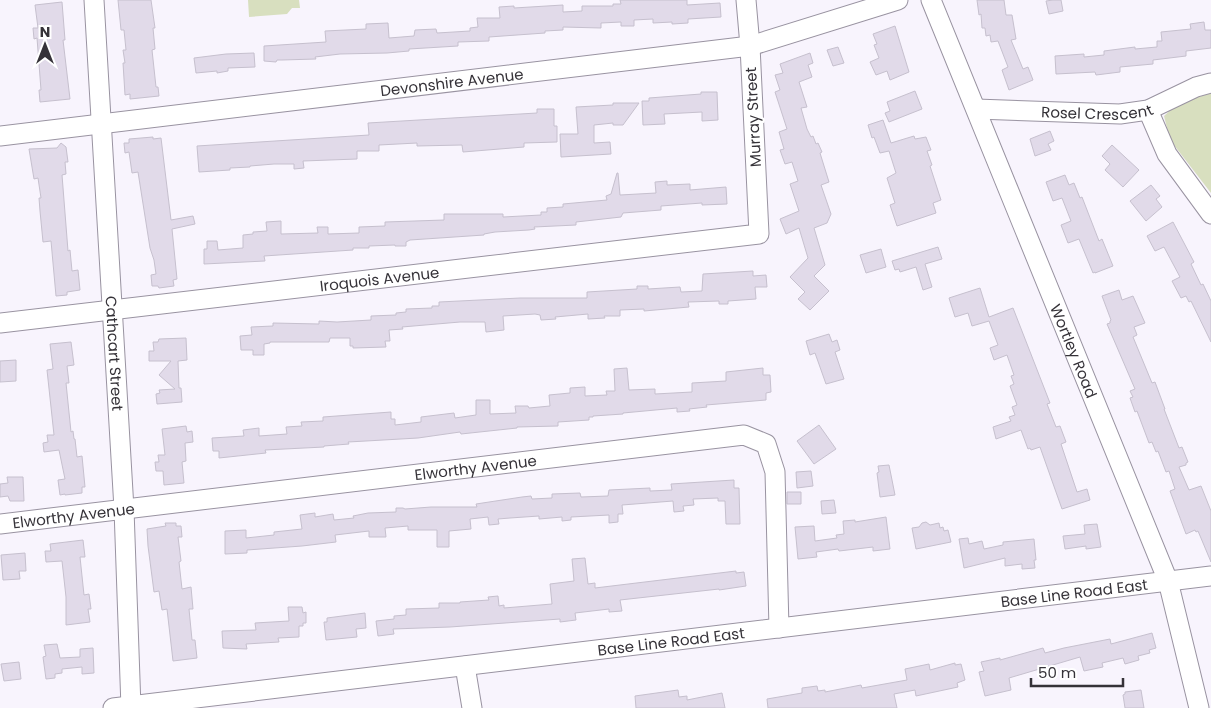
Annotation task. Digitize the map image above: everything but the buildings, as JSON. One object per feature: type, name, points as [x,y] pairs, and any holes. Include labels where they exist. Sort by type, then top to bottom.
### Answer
[{"type":"street","name":"Cathcart Street","points":[[94,0],[124,509],[125,707]]},
{"type":"street","name":"Murray Street","points":[[746,0],[759,234]]},
{"type":"street","name":"Devonshire Avenue","points":[[0,136],[750,46],[898,0]]},
{"type":"street","name":"Wortley Road","points":[[931,0],[1168,581],[1199,708]]},
{"type":"street","name":"Rosel Crescent","points":[[976,109],[1120,114],[1148,110],[1196,87],[1211,83]]},
{"type":"street","points":[[1148,110],[1167,154],[1211,214]]},
{"type":"street","name":"Iroquois Avenue","points":[[0,323],[759,234]]},
{"type":"street","name":"Elworthy Avenue","points":[[0,524],[744,435],[766,444],[774,472],[779,628]]},
{"type":"street","name":"Base Line Road East","points":[[125,707],[1211,576]]},
{"type":"street","points":[[465,666],[472,708]]},
{"type":"green space","points":[[248,0],[299,0],[300,8],[292,8],[287,14],[249,17]]},
{"type":"green space","points":[[1211,93],[1211,193],[1170,140],[1164,116],[1177,104]]}]
